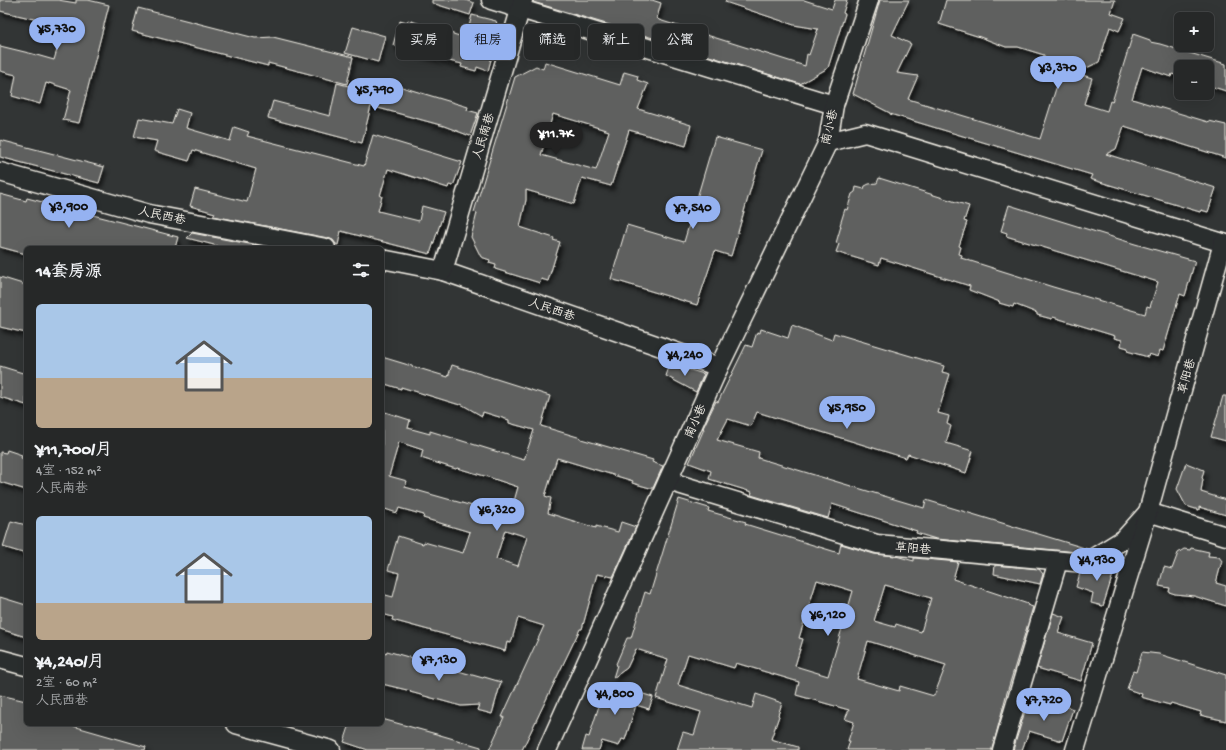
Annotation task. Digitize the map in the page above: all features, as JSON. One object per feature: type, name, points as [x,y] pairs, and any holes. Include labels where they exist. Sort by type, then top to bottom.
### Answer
[{"type":"street","points":[[491,0],[522,5],[834,105]]},
{"type":"street","name":"南小巷","points":[[547,750],[719,367],[828,142],[834,105],[870,0]]},
{"type":"street","name":"人民南巷","points":[[443,271],[522,5]]},
{"type":"street","points":[[828,142],[865,133],[1224,243]]},
{"type":"street","name":"人民西巷","points":[[0,172],[150,214],[316,246]]},
{"type":"street","name":"草阳巷","points":[[1075,750],[1148,512],[1224,243]]},
{"type":"street","name":"人民西巷","points":[[384,259],[443,271],[719,367]]},
{"type":"street","name":"草阳巷","points":[[668,480],[877,544],[1085,563],[1124,539],[1148,512]]},
{"type":"street","points":[[1148,512],[1226,536]]},
{"type":"street","points":[[1002,750],[1058,561]]},
{"type":"street","points":[[0,659],[24,665]]},
{"type":"street","points":[[243,726],[331,750]]},
{"type":"building","points":[[0,0],[58,0],[76,3],[76,0],[88,0],[109,5],[79,123],[63,120],[71,90],[46,83],[40,104],[12,96],[16,75],[0,71],[0,46],[54,60],[64,26],[0,11]]},
{"type":"building","points":[[432,0],[465,0],[474,3],[470,15],[432,3]]},
{"type":"building","points":[[533,0],[652,0],[661,3],[657,18],[672,24],[652,24],[652,38],[644,35],[644,24],[606,24],[533,2]]},
{"type":"building","points":[[726,0],[804,0],[832,9],[835,0],[847,0],[843,13],[845,14],[828,68],[800,84],[708,56],[708,35],[805,66],[807,54],[809,55],[818,29],[794,25],[725,2]]},
{"type":"building","points":[[880,0],[909,0],[892,35],[911,44],[897,73],[918,76],[908,99],[1040,139],[1064,63],[1044,58],[1044,55],[1018,47],[1006,47],[939,24],[946,0],[1115,0],[1111,13],[1125,18],[1119,31],[1110,27],[1099,62],[1076,73],[1092,78],[1084,104],[1107,111],[1110,101],[1112,102],[1133,34],[1150,40],[1150,42],[1174,48],[1174,52],[1186,52],[1213,60],[1174,60],[1174,75],[1172,74],[1171,77],[1142,67],[1132,99],[1208,122],[1226,125],[1226,158],[1124,126],[1116,149],[1106,154],[1216,188],[1208,212],[1201,210],[1200,212],[1090,179],[1092,175],[890,114],[853,94]]},
{"type":"building","points":[[138,8],[255,38],[273,37],[353,57],[347,84],[268,63],[268,66],[132,31]]},
{"type":"building","points":[[472,15],[496,21],[497,24],[470,24]]},
{"type":"building","points":[[408,20],[421,24],[399,24],[400,21],[407,23]]},
{"type":"building","points":[[353,27],[385,36],[378,62],[345,53]]},
{"type":"building","points":[[452,34],[460,36],[460,60],[491,60],[488,71],[477,67],[476,71],[461,67],[462,64],[445,60],[452,60]]},
{"type":"building","points":[[396,35],[396,46],[393,45]]},
{"type":"building","points":[[1214,60],[1226,64],[1226,91],[1214,87]]},
{"type":"building","points":[[545,62],[620,85],[624,72],[638,76],[637,80],[648,84],[638,109],[691,125],[686,146],[629,130],[611,186],[582,178],[574,204],[526,190],[526,200],[520,227],[554,238],[553,240],[560,242],[548,281],[541,279],[540,283],[495,269],[496,265],[489,263],[490,260],[481,257],[471,237],[477,213],[474,212],[515,77],[536,66],[543,69]],"holes":[[[553,114],[609,131],[596,170],[541,155]]]},
{"type":"building","points":[[337,83],[387,96],[390,86],[394,87],[395,85],[468,107],[467,110],[478,113],[470,136],[444,126],[371,106],[362,143],[268,118],[273,101],[330,116]]},
{"type":"building","points":[[177,109],[190,113],[186,128],[230,141],[234,127],[249,132],[247,136],[364,166],[373,135],[462,162],[453,186],[449,185],[448,188],[388,169],[380,196],[382,196],[378,211],[419,221],[422,206],[444,212],[430,254],[341,231],[338,245],[333,240],[328,238],[213,216],[215,213],[190,206],[195,189],[247,202],[256,169],[193,150],[189,161],[154,151],[157,141],[134,137],[139,118],[172,124]]},
{"type":"building","points":[[715,137],[762,150],[731,256],[715,251],[697,305],[611,279],[627,225],[684,242]]},
{"type":"building","points":[[0,140],[104,167],[99,183],[0,157]]},
{"type":"building","points":[[879,178],[969,206],[964,221],[967,222],[959,246],[961,247],[959,254],[962,255],[961,258],[1145,314],[1147,306],[1150,307],[1158,282],[1006,236],[1007,233],[1001,231],[1009,205],[1195,261],[1185,296],[1180,294],[1163,351],[1160,350],[1158,357],[1149,354],[1148,357],[1127,351],[1128,348],[1121,346],[1122,340],[1114,338],[1115,336],[1053,317],[1052,319],[1037,315],[1037,313],[1014,304],[1013,307],[999,303],[1000,302],[969,290],[970,286],[881,258],[879,265],[836,252],[839,244],[836,243],[840,225],[845,209],[847,210],[856,187],[864,189],[865,186],[869,184],[877,183]]},
{"type":"building","points":[[0,194],[26,201],[27,198],[178,237],[176,246],[24,246],[24,253],[0,247]]},
{"type":"building","points":[[192,233],[260,246],[218,246],[187,238]]},
{"type":"building","points":[[0,277],[24,284],[24,333],[0,327]]},
{"type":"building","points":[[792,325],[832,340],[834,333],[944,366],[942,372],[950,374],[938,413],[949,416],[947,424],[951,426],[946,443],[973,451],[966,473],[908,454],[906,458],[757,412],[751,426],[728,419],[717,440],[759,452],[758,458],[924,508],[926,500],[1088,549],[1077,552],[936,539],[916,533],[917,531],[832,504],[828,518],[751,495],[752,492],[709,479],[711,471],[689,463],[716,401],[718,402],[746,345],[752,347],[757,332],[760,333],[761,329],[788,338]]},
{"type":"building","points":[[384,358],[448,377],[452,365],[550,396],[541,426],[653,460],[652,462],[663,466],[653,488],[650,488],[632,483],[633,481],[557,458],[545,496],[551,498],[548,513],[596,528],[596,526],[618,532],[621,522],[636,527],[613,577],[597,574],[582,629],[580,629],[522,750],[489,750],[504,717],[502,717],[544,626],[518,618],[511,643],[507,642],[505,651],[392,620],[393,617],[384,615],[384,595],[393,597],[399,573],[388,570],[398,536],[423,544],[424,542],[463,553],[470,532],[423,518],[424,515],[399,508],[397,513],[384,509],[384,412],[410,420],[408,428],[430,434],[430,431],[524,460],[534,430],[509,423],[509,420],[483,412],[482,416],[461,404],[460,405],[401,387],[401,389],[384,384]],"holes":[[[399,442],[423,450],[421,458],[518,487],[509,519],[483,511],[483,509],[405,487],[407,481],[389,476]],[[505,530],[527,537],[518,566],[496,559]]]},
{"type":"building","points":[[670,364],[704,374],[696,392],[666,376]]},
{"type":"building","points":[[0,366],[24,373],[24,404],[0,397]]},
{"type":"building","points":[[1223,396],[1226,396],[1226,441],[1211,437]]},
{"type":"building","points":[[7,450],[22,455],[21,458],[24,459],[24,489],[0,482],[0,452],[6,453]]},
{"type":"building","points":[[1186,463],[1204,470],[1201,492],[1226,500],[1226,515],[1199,507],[1199,510],[1186,506],[1177,489]]},
{"type":"building","points":[[679,499],[709,508],[708,511],[746,522],[745,524],[839,553],[841,544],[874,554],[896,556],[914,561],[914,558],[958,562],[953,579],[1033,607],[1006,696],[992,750],[847,750],[850,741],[848,741],[854,722],[845,719],[849,710],[796,695],[799,682],[736,663],[734,668],[688,654],[678,685],[752,708],[756,694],[782,703],[771,739],[798,747],[798,750],[677,750],[683,732],[694,735],[701,712],[656,698],[668,659],[636,649],[627,668],[613,678],[616,664],[627,638],[631,638],[645,592],[650,594]],"holes":[[[817,580],[853,591],[828,676],[795,666],[803,639],[799,638]],[[885,585],[931,598],[921,632],[896,624],[895,627],[874,621]],[[868,641],[946,665],[934,696],[900,686],[899,691],[857,679]]]},
{"type":"building","points":[[11,521],[24,524],[24,553],[3,547]]},
{"type":"building","points":[[1191,548],[1209,552],[1208,556],[1219,557],[1222,561],[1216,583],[1226,586],[1226,606],[1194,596],[1175,594],[1169,592],[1170,588],[1159,586],[1164,567],[1172,569],[1178,553],[1184,549],[1190,550]]},
{"type":"building","points":[[1107,562],[1116,565],[1103,606],[1091,603],[1093,593],[1076,587],[1080,573],[1090,572]]},
{"type":"building","points":[[995,565],[1039,569],[1043,574],[1040,584],[994,574]]},
{"type":"building","points":[[0,597],[24,604],[24,636],[0,629]]},
{"type":"building","points":[[1053,613],[1064,617],[1058,633],[1092,643],[1081,681],[1037,668]]},
{"type":"building","points":[[387,651],[501,682],[492,714],[477,710],[479,705],[461,706],[384,684],[384,653],[386,654]]},
{"type":"building","points":[[1142,652],[1159,654],[1226,675],[1226,721],[1200,715],[1201,712],[1171,703],[1170,705],[1141,697],[1142,694],[1127,689],[1133,671],[1136,672]]},
{"type":"building","points":[[606,684],[611,684],[653,697],[649,709],[636,705],[625,740],[622,739],[619,746],[602,741],[599,750],[582,750],[586,736],[589,737]]},
{"type":"building","points":[[0,695],[24,701],[24,726],[73,726],[146,747],[145,750],[0,750]]},
{"type":"building","points":[[1044,698],[1073,709],[1062,741],[1029,731],[1022,750],[1013,750],[1026,708],[1040,712]]},
{"type":"building","points":[[384,720],[481,747],[481,750],[368,750],[344,742],[349,726],[384,726]]}]
